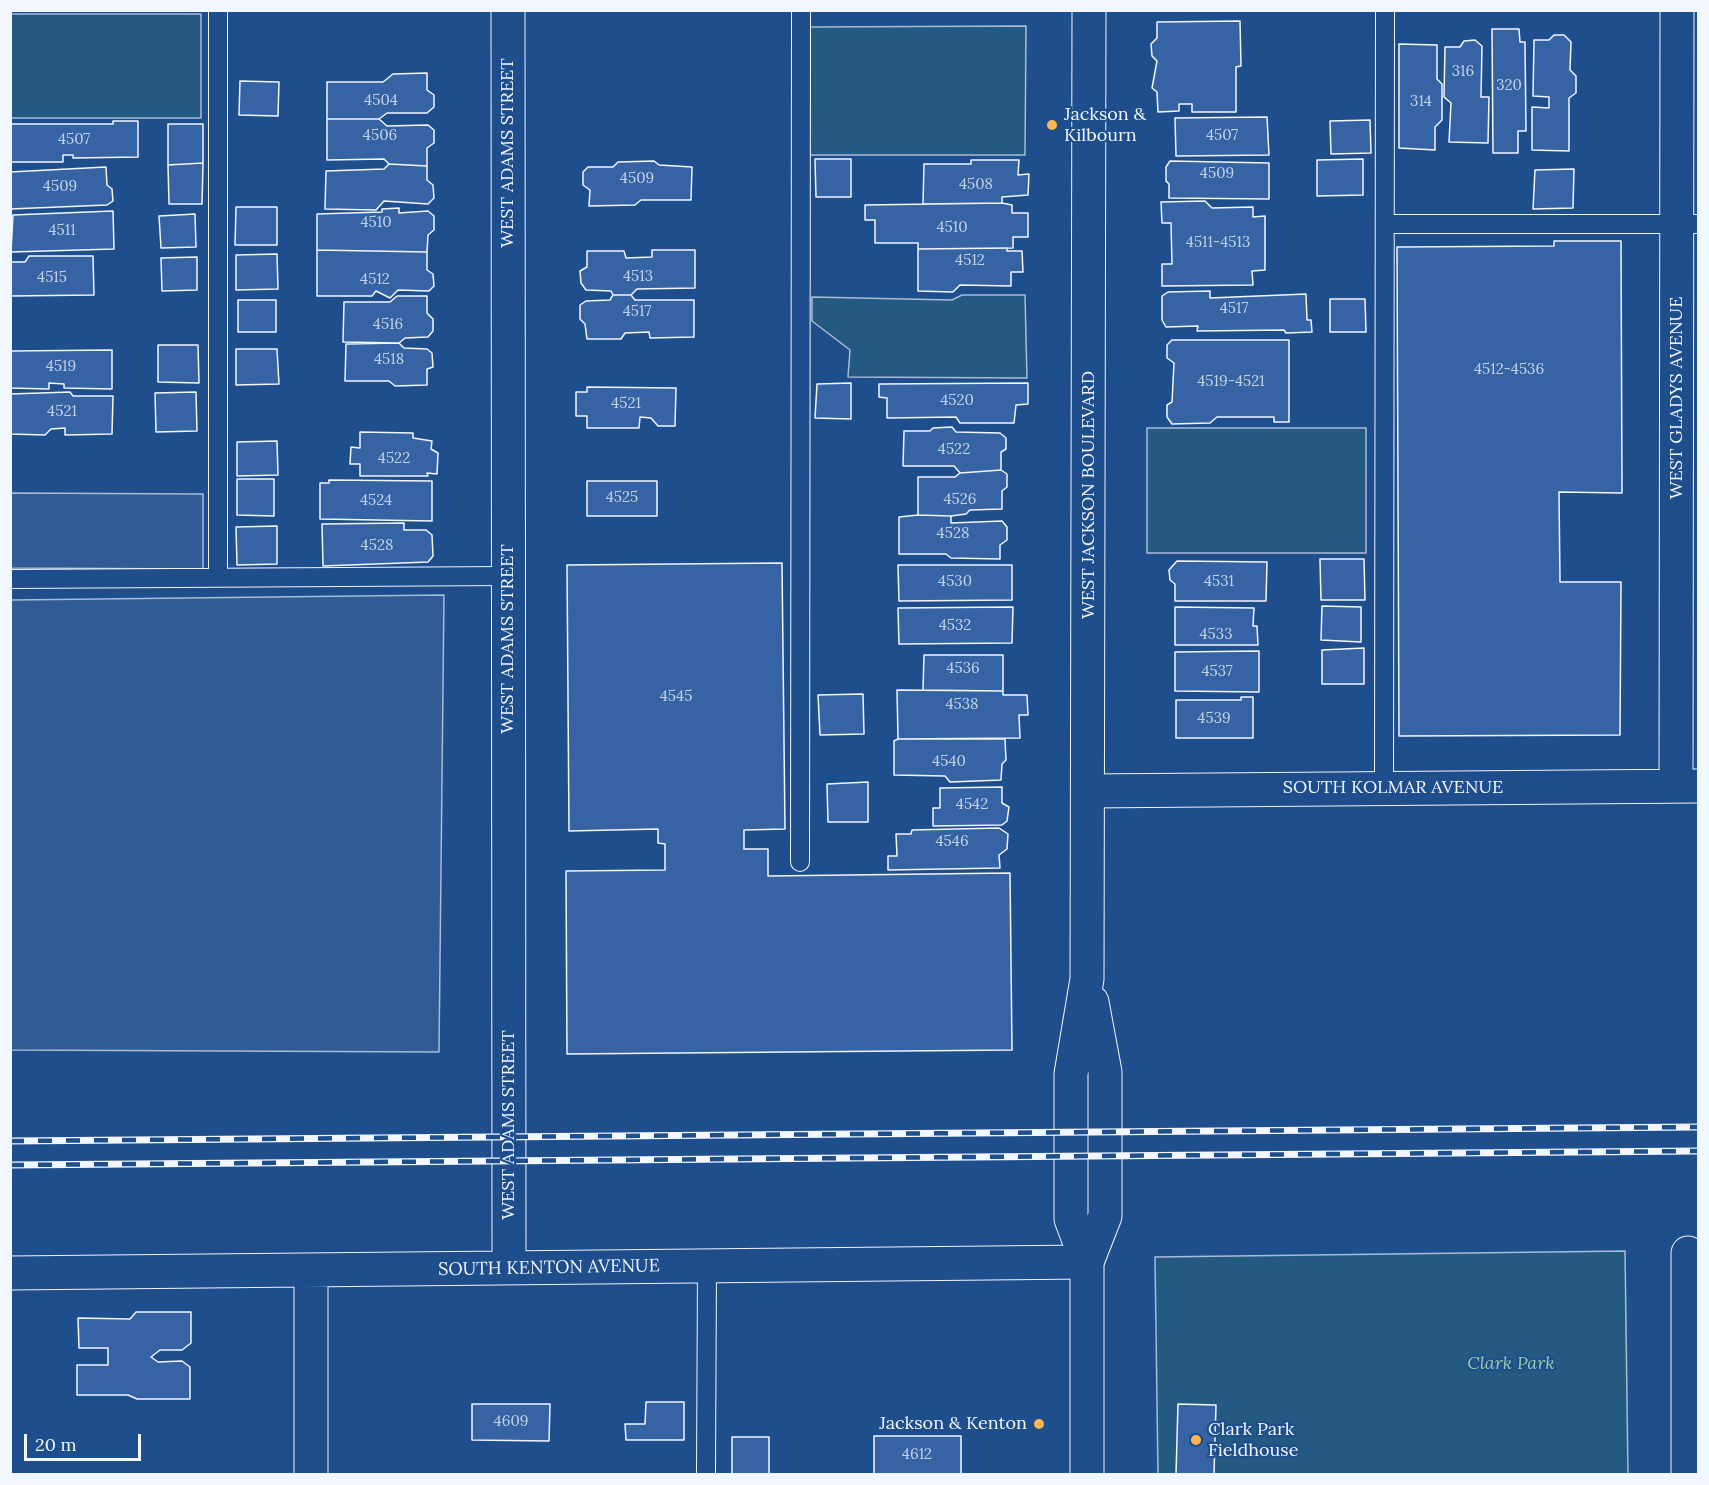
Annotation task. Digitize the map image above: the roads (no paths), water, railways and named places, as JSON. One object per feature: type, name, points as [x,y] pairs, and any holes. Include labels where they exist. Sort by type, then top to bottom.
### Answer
[{"type":"street","name":"WEST ADAMS STREET","points":[[508,10],[509,1268]]},
{"type":"street","name":"WEST JACKSON BOULEVARD","points":[[1087,1474],[1087,1262],[1105,1216],[1106,1175],[1105,1072],[1088,979],[1089,10]]},
{"type":"street","name":"WEST GLADYS AVENUE","points":[[1677,10],[1688,224],[1687,786]]},
{"type":"street","name":"SOUTH KOLMAR AVENUE","points":[[1088,791],[1687,786]]},
{"type":"street","points":[[1688,1253],[1688,1474]]},
{"type":"street","name":"SOUTH KENTON AVENUE","points":[[10,1273],[1087,1262]]},
{"type":"street","points":[[311,1270],[311,1474]]},
{"type":"lane","points":[[218,10],[218,577]]},
{"type":"lane","points":[[800,862],[801,10]]},
{"type":"lane","points":[[1384,789],[1385,10]]},
{"type":"lane","points":[[1385,224],[1688,224]]},
{"type":"lane","points":[[10,579],[508,576]]},
{"type":"lane","points":[[706,1266],[706,1474]]},
{"type":"railway","points":[[10,1141],[1698,1127]]},
{"type":"railway","points":[[10,1165],[1698,1151]]},
{"type":"place","name":"Jackson & Kilbourn","points":[[1052,125]]},
{"type":"place","name":"Jackson & Kenton","points":[[1039,1424]]},
{"type":"place","name":"Clark Park Fieldhouse","points":[[1196,1440]]},
{"type":"park label","name":"Clark Park","points":[[1511,1364]]}]
